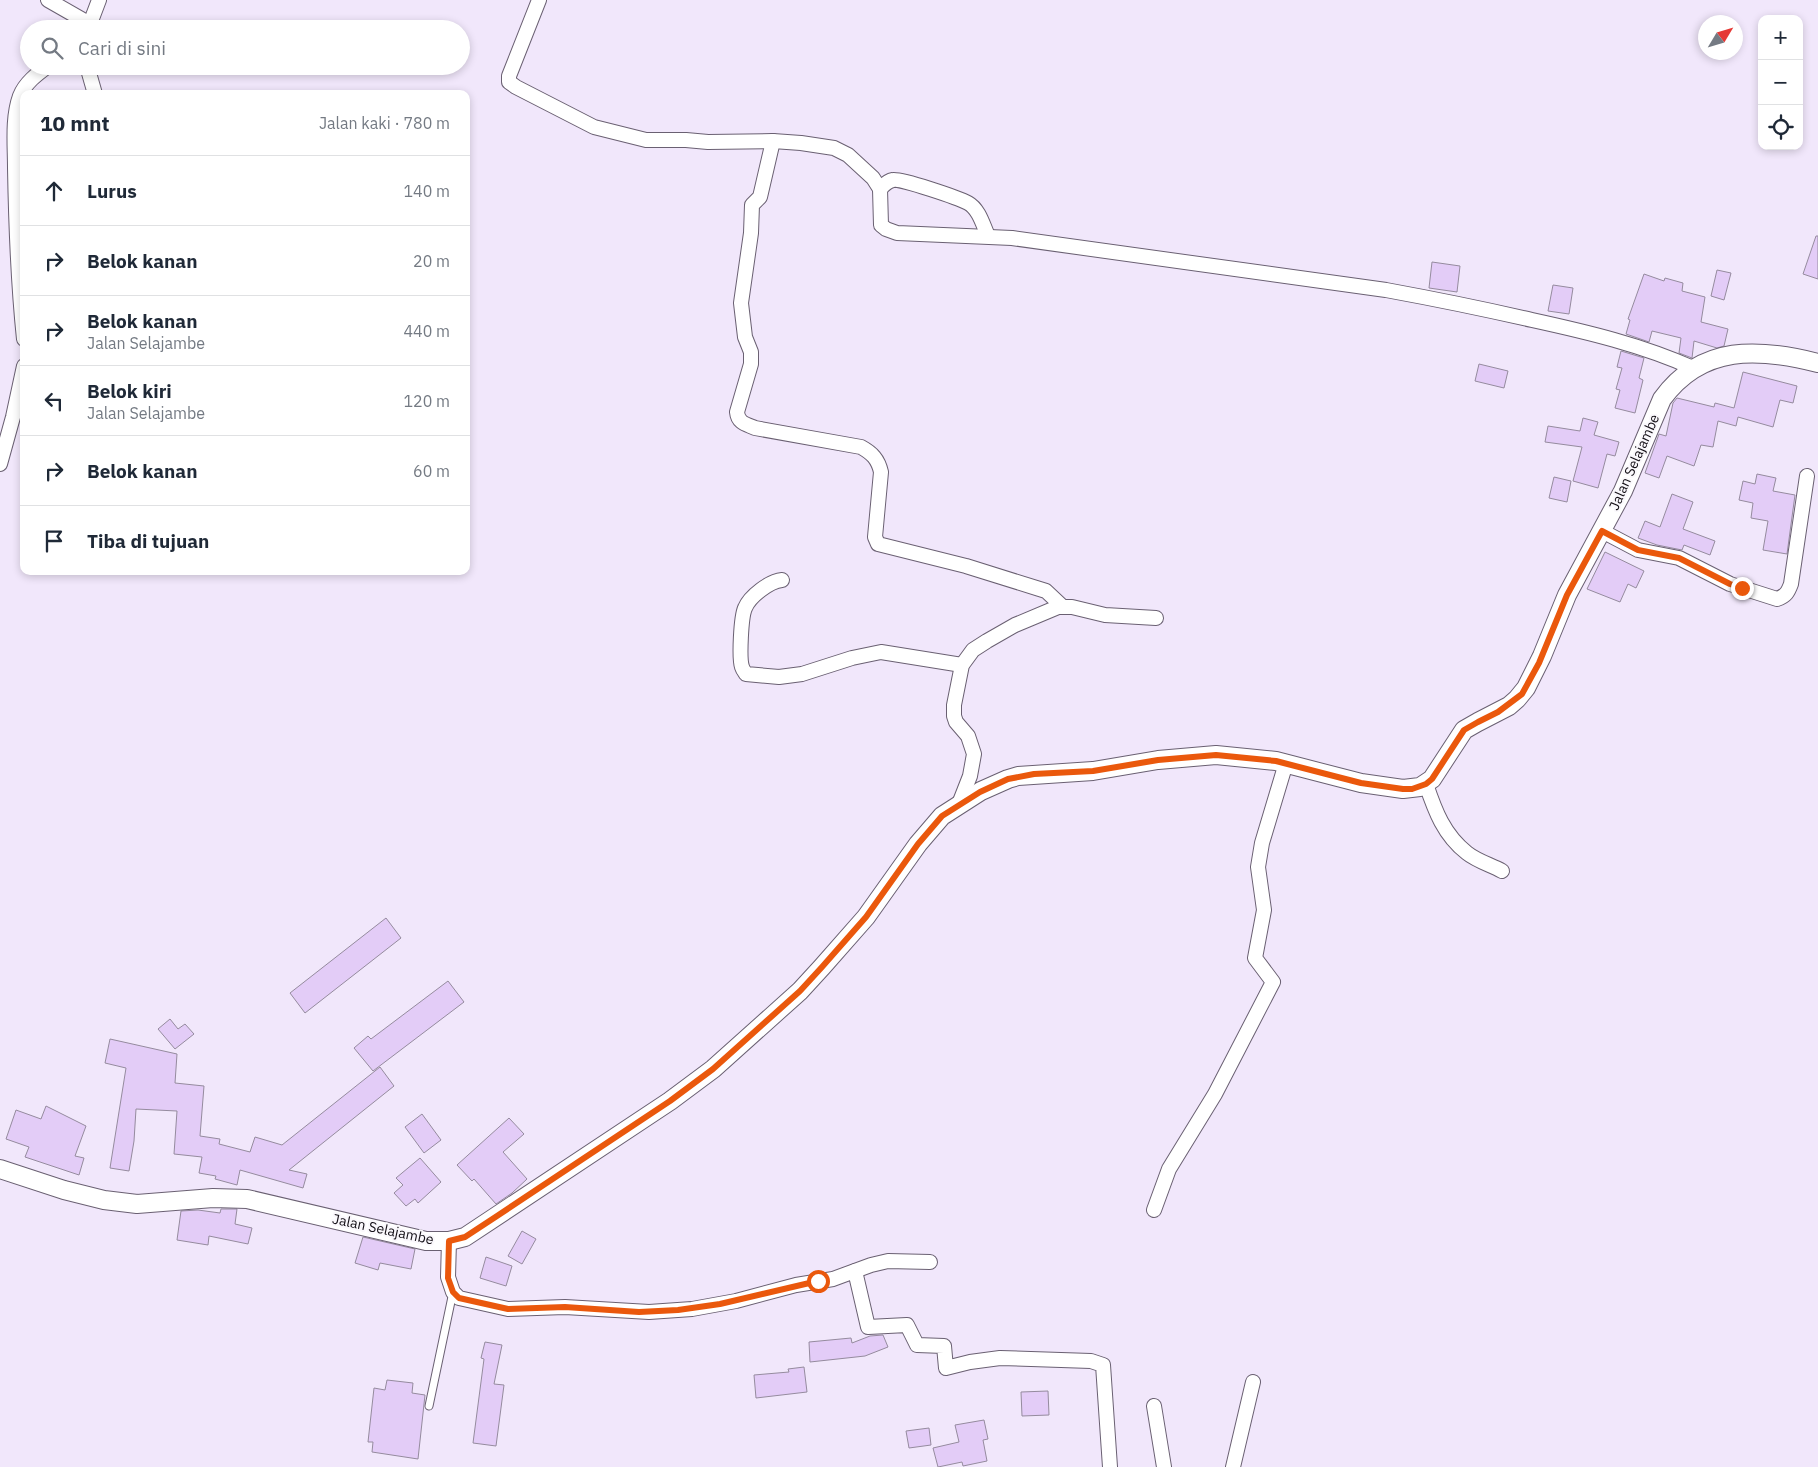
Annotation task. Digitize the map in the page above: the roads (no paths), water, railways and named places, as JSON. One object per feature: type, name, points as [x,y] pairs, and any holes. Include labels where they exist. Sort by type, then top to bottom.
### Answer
[{"type":"street","points":[[48,0],[80,20]]},
{"type":"street","points":[[91,20],[99,0]]},
{"type":"street","points":[[539,0],[509,76],[510,82],[516,87],[594,127],[646,140],[708,142],[773,141],[834,148],[848,155],[872,178],[880,189],[881,225],[896,233],[1012,238],[1430,298],[1578,330],[1642,348],[1693,368]]},
{"type":"street","points":[[24,90],[37,75]]},
{"type":"street","points":[[90,75],[94,90]]},
{"type":"street","points":[[20,97],[15,119],[20,162],[18,283],[20,302]]},
{"type":"street","points":[[773,141],[760,197],[752,205],[751,211],[752,233],[741,303],[745,337],[751,352],[750,364],[737,412],[741,423],[755,428],[861,446],[871,452],[879,461],[881,472],[875,538],[878,544],[966,566],[1046,590],[1063,606]]},
{"type":"street","points":[[880,189],[887,182],[894,180],[909,182],[968,203],[976,210],[988,236]]},
{"type":"street","name":"Jalan Selajambe","points":[[0,1169],[64,1190],[104,1200],[137,1204],[213,1198],[247,1199],[426,1241],[449,1241],[465,1237],[670,1101],[719,1064],[812,978],[866,917],[926,834],[942,816],[980,792],[1008,779],[1034,774],[1093,771],[1158,760],[1216,755],[1286,763],[1361,783],[1403,789],[1412,789],[1426,784],[1432,779],[1464,730],[1498,712],[1522,694],[1539,663],[1567,595],[1623,491],[1662,399],[1677,382],[1693,368],[1725,356],[1749,353],[1782,356],[1818,363]]},
{"type":"street","points":[[0,464],[20,385]]},
{"type":"street","points":[[1602,531],[1638,550],[1679,558],[1730,584],[1771,599],[1778,599],[1784,597],[1791,584],[1807,476]]},
{"type":"street","points":[[782,580],[773,581],[767,585],[745,607],[741,656],[742,669],[746,674],[779,677],[802,674],[852,658],[881,652],[962,665]]},
{"type":"street","points":[[960,804],[970,776],[974,754],[968,736],[956,722],[954,705],[962,665],[973,650],[1015,625],[1063,606],[1105,615],[1156,618]]},
{"type":"street","points":[[1154,1210],[1170,1169],[1215,1094],[1274,982],[1255,958],[1264,910],[1258,866],[1262,843],[1286,763]]},
{"type":"street","points":[[1426,784],[1438,817],[1449,836],[1468,854],[1502,871]]},
{"type":"street","points":[[449,1241],[448,1278],[453,1292],[459,1298],[508,1309],[565,1307],[649,1312],[692,1309],[796,1285],[833,1279],[888,1261],[930,1262]]},
{"type":"street","points":[[855,1271],[868,1327],[907,1325],[917,1345],[944,1346],[946,1368],[1000,1358],[1091,1361],[1103,1365],[1110,1467]]},
{"type":"street","points":[[1233,1467],[1253,1382]]},
{"type":"street","points":[[1154,1406],[1164,1467]]},
{"type":"lane","points":[[429,1406],[453,1292]]}]
